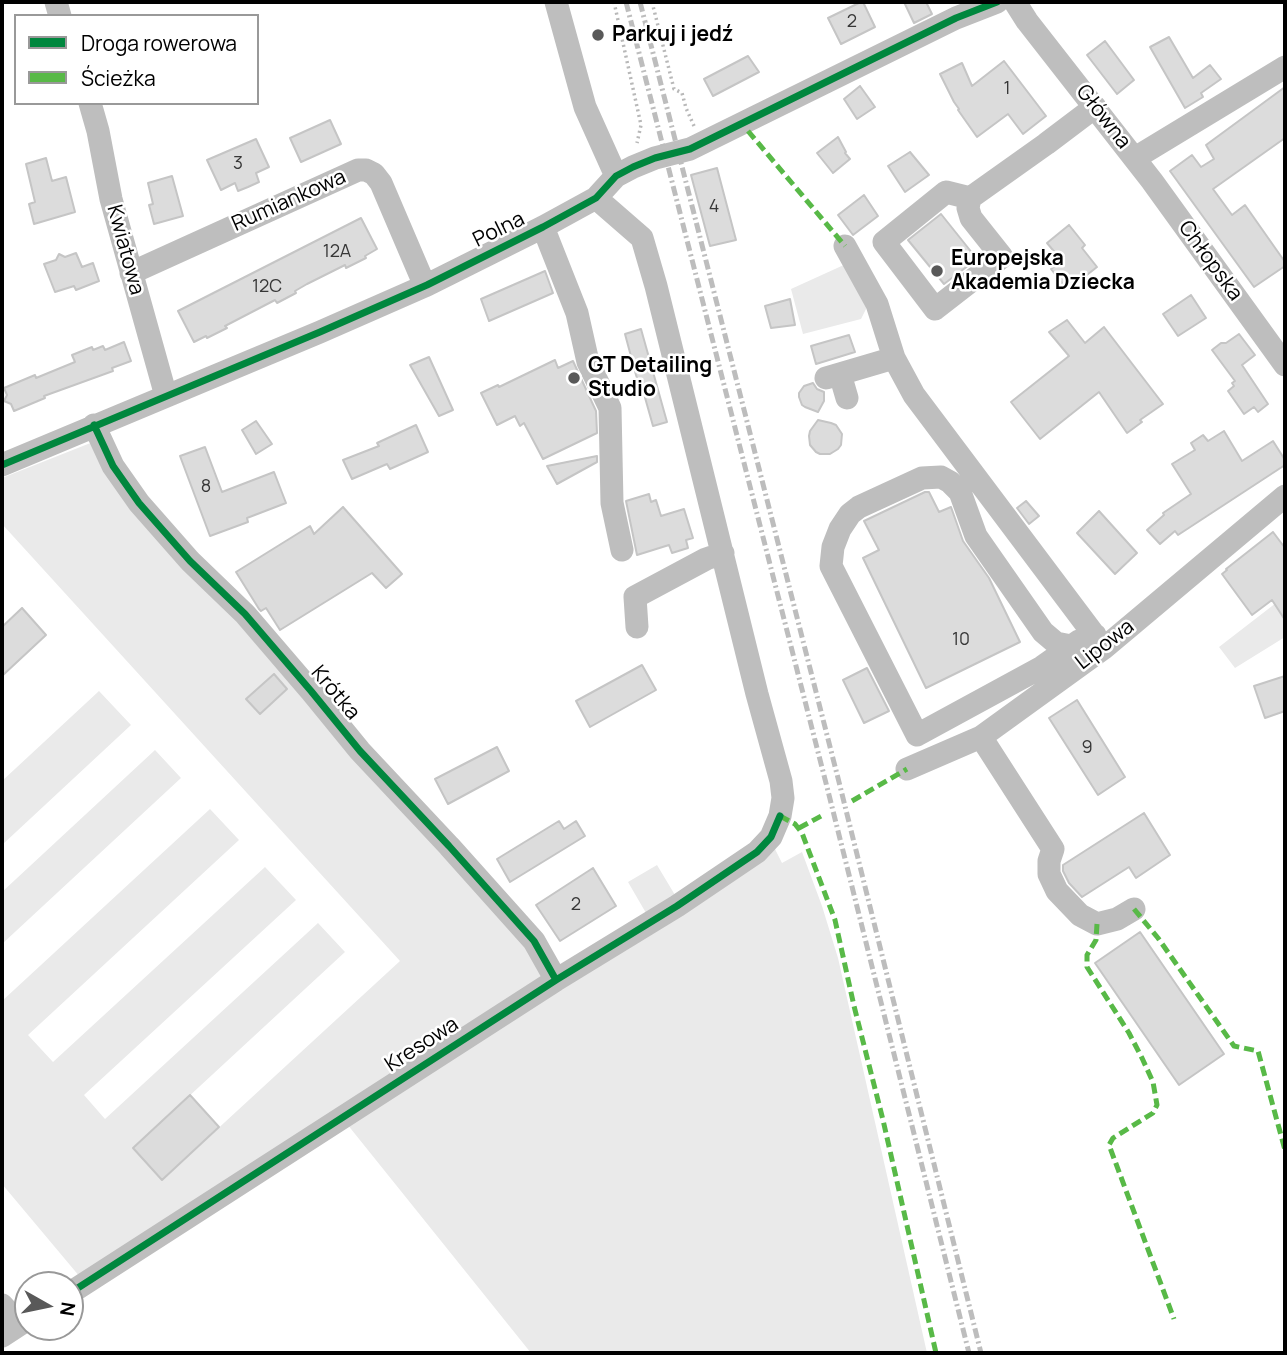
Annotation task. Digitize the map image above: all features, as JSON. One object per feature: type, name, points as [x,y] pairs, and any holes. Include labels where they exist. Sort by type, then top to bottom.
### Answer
[{"type":"street","points":[[556,2],[585,107],[624,172]]},
{"type":"street","name":"Polna","points":[[2,465],[425,286],[543,228],[596,198],[624,172],[654,158],[690,149],[957,18],[997,2]]},
{"type":"street","name":"Główna","points":[[1015,2],[1135,158],[1285,66]]},
{"type":"street","name":"Kwiatowa","points":[[91,105],[111,199],[166,396]]},
{"type":"street","points":[[970,198],[946,192],[884,242],[935,309],[1002,257],[971,218],[968,208],[970,198],[1095,107]]},
{"type":"street","name":"Chłopska","points":[[1135,158],[1285,365]]},
{"type":"street","name":"Rumiankowa","points":[[131,272],[358,170],[366,170],[374,174],[381,183],[425,286]]},
{"type":"street","points":[[596,198],[642,238],[723,554],[705,559],[635,597],[636,627]]},
{"type":"street","points":[[543,228],[577,313],[589,362],[610,408],[612,503],[622,550]]},
{"type":"street","points":[[845,246],[877,304],[894,358],[914,395],[1099,641],[1071,646],[1056,643],[1043,632],[976,536],[960,492],[950,482],[941,477],[922,478],[859,507],[850,514],[840,529],[833,547],[831,566],[917,735],[1042,667],[1071,646]]},
{"type":"street","points":[[847,398],[833,376],[894,358]]},
{"type":"street","name":"Krótka","points":[[94,425],[113,466],[139,503],[190,561],[245,614],[360,751],[534,941],[556,980]]},
{"type":"street","name":"Lipowa","points":[[907,769],[981,737],[1285,496]]},
{"type":"street","name":"Kresowa","points":[[84,1284],[556,980],[677,906],[757,852],[771,837],[780,816],[783,798],[781,781],[723,554]]},
{"type":"street","points":[[981,737],[1053,849],[1049,874],[1057,891],[1080,915],[1097,924],[1118,919],[1135,909]]},
{"type":"path","points":[[614,2],[641,125],[624,172]]},
{"type":"path","points":[[652,2],[674,89],[682,93],[698,135]]},
{"type":"shaded area","points":[[846,264],[867,307],[861,319],[803,334],[791,289]]},
{"type":"shaded area","points":[[93,442],[221,600],[538,962],[541,976],[536,985],[84,1274],[84,1271],[75,1271],[2,1184],[2,1001],[210,809],[239,840],[28,1035],[53,1062],[265,867],[296,900],[84,1095],[105,1119],[318,923],[345,952],[133,1148],[162,1180],[400,961],[2,524],[2,478]]},
{"type":"shaded area","points":[[1285,596],[1285,637],[1235,668],[1219,647]]},
{"type":"shaded area","points":[[99,691],[131,725],[2,845],[2,781]]},
{"type":"shaded area","points":[[155,750],[181,778],[2,944],[2,892]]},
{"type":"shaded area","points":[[775,849],[782,863],[802,852],[838,958],[927,1353],[531,1353],[347,1124]]},
{"type":"shaded area","points":[[657,865],[675,895],[646,913],[628,882]]},
{"type":"building","points":[[861,2],[875,27],[841,44],[828,18]]},
{"type":"building","points":[[904,2],[926,2],[932,14],[914,23]]},
{"type":"building","points":[[1169,37],[1193,78],[1210,65],[1221,79],[1201,93],[1203,97],[1185,108],[1150,47]]},
{"type":"building","points":[[1105,41],[1134,80],[1117,94],[1087,55]]},
{"type":"building","points":[[748,56],[759,72],[713,96],[704,79]]},
{"type":"building","points":[[1004,61],[1046,116],[1023,134],[1008,114],[977,137],[958,110],[940,74],[962,63],[972,86]]},
{"type":"building","points":[[860,86],[875,107],[857,119],[844,99]]},
{"type":"building","points":[[1285,87],[1285,138],[1213,189],[1232,215],[1245,205],[1285,262],[1285,266],[1254,287],[1170,171],[1192,155],[1201,167],[1214,159],[1206,145]]},
{"type":"building","points":[[330,120],[341,144],[301,162],[290,138]]},
{"type":"building","points":[[838,137],[850,159],[833,173],[817,153]]},
{"type":"building","points":[[256,139],[269,167],[256,173],[259,182],[238,191],[235,183],[221,190],[207,160]]},
{"type":"building","points":[[910,152],[929,175],[905,192],[888,166]]},
{"type":"building","points":[[46,158],[52,181],[66,177],[75,212],[34,224],[29,204],[35,202],[26,164]]},
{"type":"building","points":[[717,168],[736,240],[710,246],[691,175]]},
{"type":"building","points":[[172,176],[183,216],[154,224],[149,205],[153,204],[148,183]]},
{"type":"building","points":[[864,195],[878,216],[853,235],[838,215]]},
{"type":"building","points":[[941,214],[977,259],[944,284],[908,240]]},
{"type":"building","points":[[361,218],[377,249],[365,256],[366,258],[346,268],[345,265],[277,303],[275,300],[225,326],[227,328],[194,342],[178,311]]},
{"type":"building","points":[[1069,225],[1085,245],[1082,248],[1097,267],[1078,282],[1075,279],[1065,287],[1051,269],[1062,261],[1047,243]]},
{"type":"building","points":[[76,253],[82,267],[93,263],[99,281],[76,290],[74,286],[55,292],[44,264],[56,260],[59,254],[65,257]]},
{"type":"building","points":[[545,271],[553,293],[489,321],[481,299]]},
{"type":"building","points":[[1191,295],[1206,318],[1178,336],[1163,314]]},
{"type":"building","points":[[790,299],[795,325],[771,328],[765,306]]},
{"type":"building","points":[[1067,320],[1085,343],[1104,327],[1163,404],[1127,433],[1099,392],[1040,439],[1011,402],[1069,356],[1049,332]]},
{"type":"building","points":[[641,329],[667,422],[653,426],[625,334]]},
{"type":"building","points":[[1239,334],[1255,355],[1242,365],[1268,404],[1258,412],[1254,407],[1244,414],[1228,391],[1235,381],[1212,350]]},
{"type":"building","points":[[849,335],[855,352],[816,364],[811,346]]},
{"type":"building","points":[[124,342],[131,361],[112,368],[113,371],[44,396],[45,398],[14,411],[11,404],[4,401],[7,395],[4,388],[75,362],[72,355],[92,347],[93,350],[103,346],[105,350]]},
{"type":"building","points":[[429,357],[453,410],[439,416],[410,365]]},
{"type":"building","points":[[555,360],[558,368],[573,361],[596,411],[597,433],[543,459],[524,423],[520,426],[515,416],[497,425],[481,393]]},
{"type":"building","points":[[813,383],[817,389],[824,392],[824,401],[818,412],[802,405],[799,397],[804,386]]},
{"type":"building","points":[[818,420],[836,425],[842,434],[841,445],[830,454],[820,454],[810,445],[810,431]]},
{"type":"building","points":[[256,421],[272,444],[256,454],[242,430]]},
{"type":"building","points":[[416,425],[428,452],[390,469],[387,464],[352,479],[343,460],[379,446],[377,443]]},
{"type":"building","points":[[1224,431],[1242,461],[1273,441],[1285,460],[1285,465],[1178,535],[1175,531],[1160,544],[1147,530],[1163,513],[1191,494],[1172,464],[1195,450],[1191,443],[1203,435],[1208,441]]},
{"type":"building","points":[[205,447],[222,492],[274,472],[286,503],[247,518],[248,522],[210,536],[180,456]]},
{"type":"building","points":[[597,456],[597,462],[557,484],[547,466]]},
{"type":"building","points":[[929,492],[939,512],[951,507],[963,541],[989,578],[1020,642],[926,688],[863,558],[879,550],[864,521]]},
{"type":"building","points":[[649,494],[651,502],[656,500],[661,516],[684,509],[693,538],[686,540],[688,548],[672,553],[669,545],[637,555],[626,501]]},
{"type":"building","points":[[1026,501],[1039,516],[1029,524],[1017,508]]},
{"type":"building","points":[[343,507],[402,574],[386,588],[372,573],[280,630],[266,608],[261,611],[259,609],[236,572],[310,526],[314,534]]},
{"type":"building","points":[[1099,511],[1137,553],[1115,574],[1077,533]]},
{"type":"building","points":[[1273,532],[1285,548],[1285,620],[1272,600],[1252,615],[1222,574]]},
{"type":"building","points":[[22,608],[46,635],[2,676],[2,627]]},
{"type":"building","points":[[642,665],[656,690],[590,727],[576,701]]},
{"type":"building","points":[[867,668],[889,711],[864,723],[843,680]]},
{"type":"building","points":[[274,674],[287,689],[260,714],[246,699]]},
{"type":"building","points":[[1285,676],[1285,711],[1265,718],[1254,686]]},
{"type":"building","points":[[1077,700],[1125,777],[1098,795],[1049,718]]},
{"type":"building","points":[[497,747],[509,771],[448,804],[435,779]]},
{"type":"building","points":[[1144,813],[1170,855],[1136,878],[1129,867],[1082,897],[1069,883],[1063,865]]},
{"type":"building","points":[[559,821],[564,829],[576,821],[585,836],[510,882],[497,859]]},
{"type":"building","points":[[593,868],[616,906],[560,941],[536,905]]},
{"type":"building","points":[[1140,932],[1224,1054],[1179,1085],[1095,963]]},
{"type":"building","points":[[190,1095],[219,1127],[162,1180],[133,1148]]},
{"type":"railway","points":[[626,2],[969,1353]]},
{"type":"railway","points":[[640,2],[981,1353]]},
{"type":"marked path","points":[[748,131],[845,246]]},
{"type":"marked path","points":[[852,801],[907,769]]},
{"type":"marked path","points":[[799,828],[825,814]]},
{"type":"marked path","points":[[780,816],[795,824],[802,833],[835,920],[936,1353]]},
{"type":"marked path","points":[[1134,909],[1158,938],[1234,1046],[1258,1051],[1285,1150]]},
{"type":"marked path","points":[[1097,924],[1096,940],[1087,955],[1087,967],[1142,1058],[1153,1082],[1157,1105],[1153,1113],[1113,1138],[1109,1145],[1174,1319]]},
{"type":"cycle path","points":[[2,465],[427,285],[596,198],[616,176],[633,167],[690,149],[956,18],[997,2]]},
{"type":"cycle path","points":[[94,425],[113,466],[139,503],[190,561],[245,614],[360,751],[534,941],[556,980]]},
{"type":"cycle path","points":[[84,1284],[556,980],[677,906],[757,852],[771,837],[780,816]]},
{"type":"place","name":"Parkuj i jedź","points":[[598,35]]},
{"type":"place","name":"Europejska Akademia Dziecka","points":[[937,271]]},
{"type":"place","name":"GT Detailing Studio","points":[[574,378]]}]
